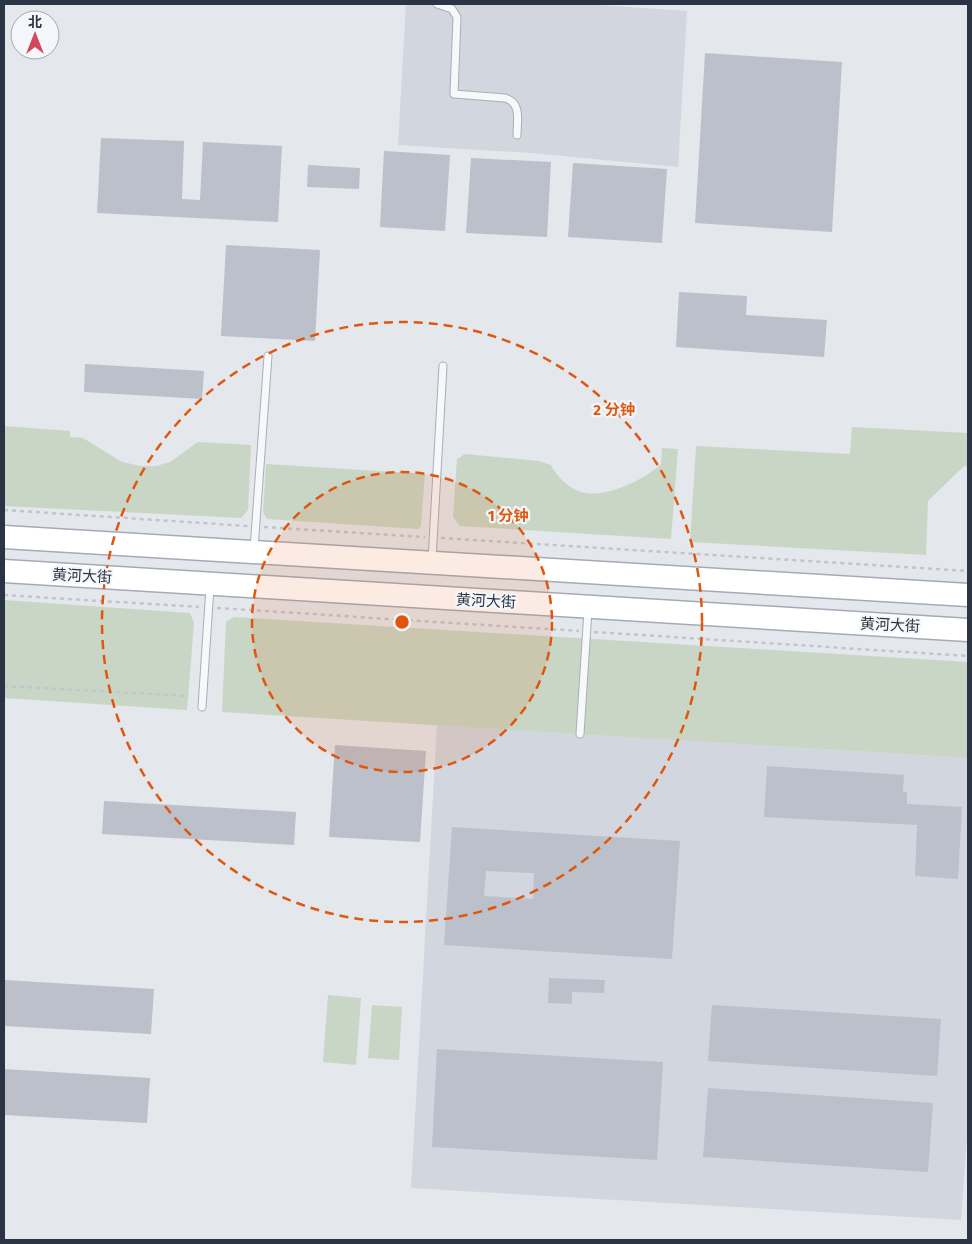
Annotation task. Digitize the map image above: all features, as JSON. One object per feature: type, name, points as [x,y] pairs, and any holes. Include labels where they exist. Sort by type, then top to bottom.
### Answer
[{"type":"main road","points":[[4,538],[968,595]]},
{"type":"main road","name":"黄河大街","points":[[4,572],[968,630]]},
{"type":"lane","points":[[437,4],[452,10],[457,17],[454,94],[505,98],[512,101],[517,108],[517,135]]},
{"type":"lane","points":[[254,552],[268,356]]},
{"type":"lane","points":[[432,563],[444,366]]},
{"type":"lane","points":[[202,707],[210,584]]},
{"type":"lane","points":[[580,734],[588,607]]},
{"type":"path","points":[[4,510],[968,571]]},
{"type":"path","points":[[4,595],[968,656]]},
{"type":"path","points":[[4,686],[188,696]]},
{"type":"shaded area","points":[[406,4],[583,4],[687,11],[678,167],[532,153],[398,145]]},
{"type":"shaded area","points":[[437,725],[968,758],[968,1122],[961,1220],[411,1188]]},
{"type":"green space","points":[[4,426],[70,431],[70,437],[83,438],[122,462],[141,466],[156,466],[170,462],[198,442],[251,445],[248,510],[241,518],[4,506]]},
{"type":"green space","points":[[852,427],[968,433],[968,467],[964,466],[928,501],[926,555],[690,542],[696,446],[850,454]]},
{"type":"green space","points":[[662,448],[678,449],[671,539],[460,526],[453,517],[457,459],[465,454],[539,461],[551,465],[557,475],[575,490],[595,494],[626,486],[654,470],[661,464]]},
{"type":"green space","points":[[266,464],[425,474],[421,526],[418,529],[267,519],[263,512]]},
{"type":"green space","points":[[4,600],[190,613],[194,623],[187,710],[4,698]]},
{"type":"green space","points":[[234,617],[968,662],[968,758],[222,712],[226,622]]},
{"type":"green space","points":[[328,995],[361,998],[356,1065],[323,1062]]},
{"type":"green space","points":[[372,1005],[402,1007],[399,1060],[368,1058]]},
{"type":"building","points":[[705,53],[842,62],[832,232],[695,223]]},
{"type":"building","points":[[101,138],[184,141],[182,199],[200,200],[203,142],[282,146],[278,222],[97,213]]},
{"type":"building","points":[[384,151],[450,155],[445,231],[380,227]]},
{"type":"building","points":[[471,158],[551,162],[547,237],[466,233]]},
{"type":"building","points":[[573,163],[667,169],[662,243],[568,237]]},
{"type":"building","points":[[308,165],[360,168],[359,189],[307,187]]},
{"type":"building","points":[[226,245],[320,250],[315,341],[221,336]]},
{"type":"building","points":[[679,292],[747,296],[746,315],[827,320],[824,357],[676,347]]},
{"type":"building","points":[[85,364],[204,371],[202,399],[84,392]]},
{"type":"building","points":[[335,745],[426,751],[420,842],[329,837]]},
{"type":"building","points":[[767,766],[904,775],[903,792],[907,792],[907,804],[962,807],[958,879],[915,876],[917,825],[764,817]]},
{"type":"building","points":[[104,801],[296,812],[294,845],[102,834]]},
{"type":"building","points":[[452,827],[680,841],[672,959],[444,945]],"holes":[[[486,871],[534,873],[533,899],[484,896]]]},
{"type":"building","points":[[549,978],[605,980],[604,993],[572,992],[572,1004],[548,1003]]},
{"type":"building","points":[[4,980],[154,989],[151,1034],[4,1026]]},
{"type":"building","points":[[712,1005],[941,1019],[937,1076],[708,1061]]},
{"type":"building","points":[[437,1049],[663,1062],[657,1160],[432,1147]]},
{"type":"building","points":[[4,1069],[150,1078],[147,1123],[4,1115]]},
{"type":"building","points":[[708,1088],[933,1103],[928,1172],[703,1157]]}]
